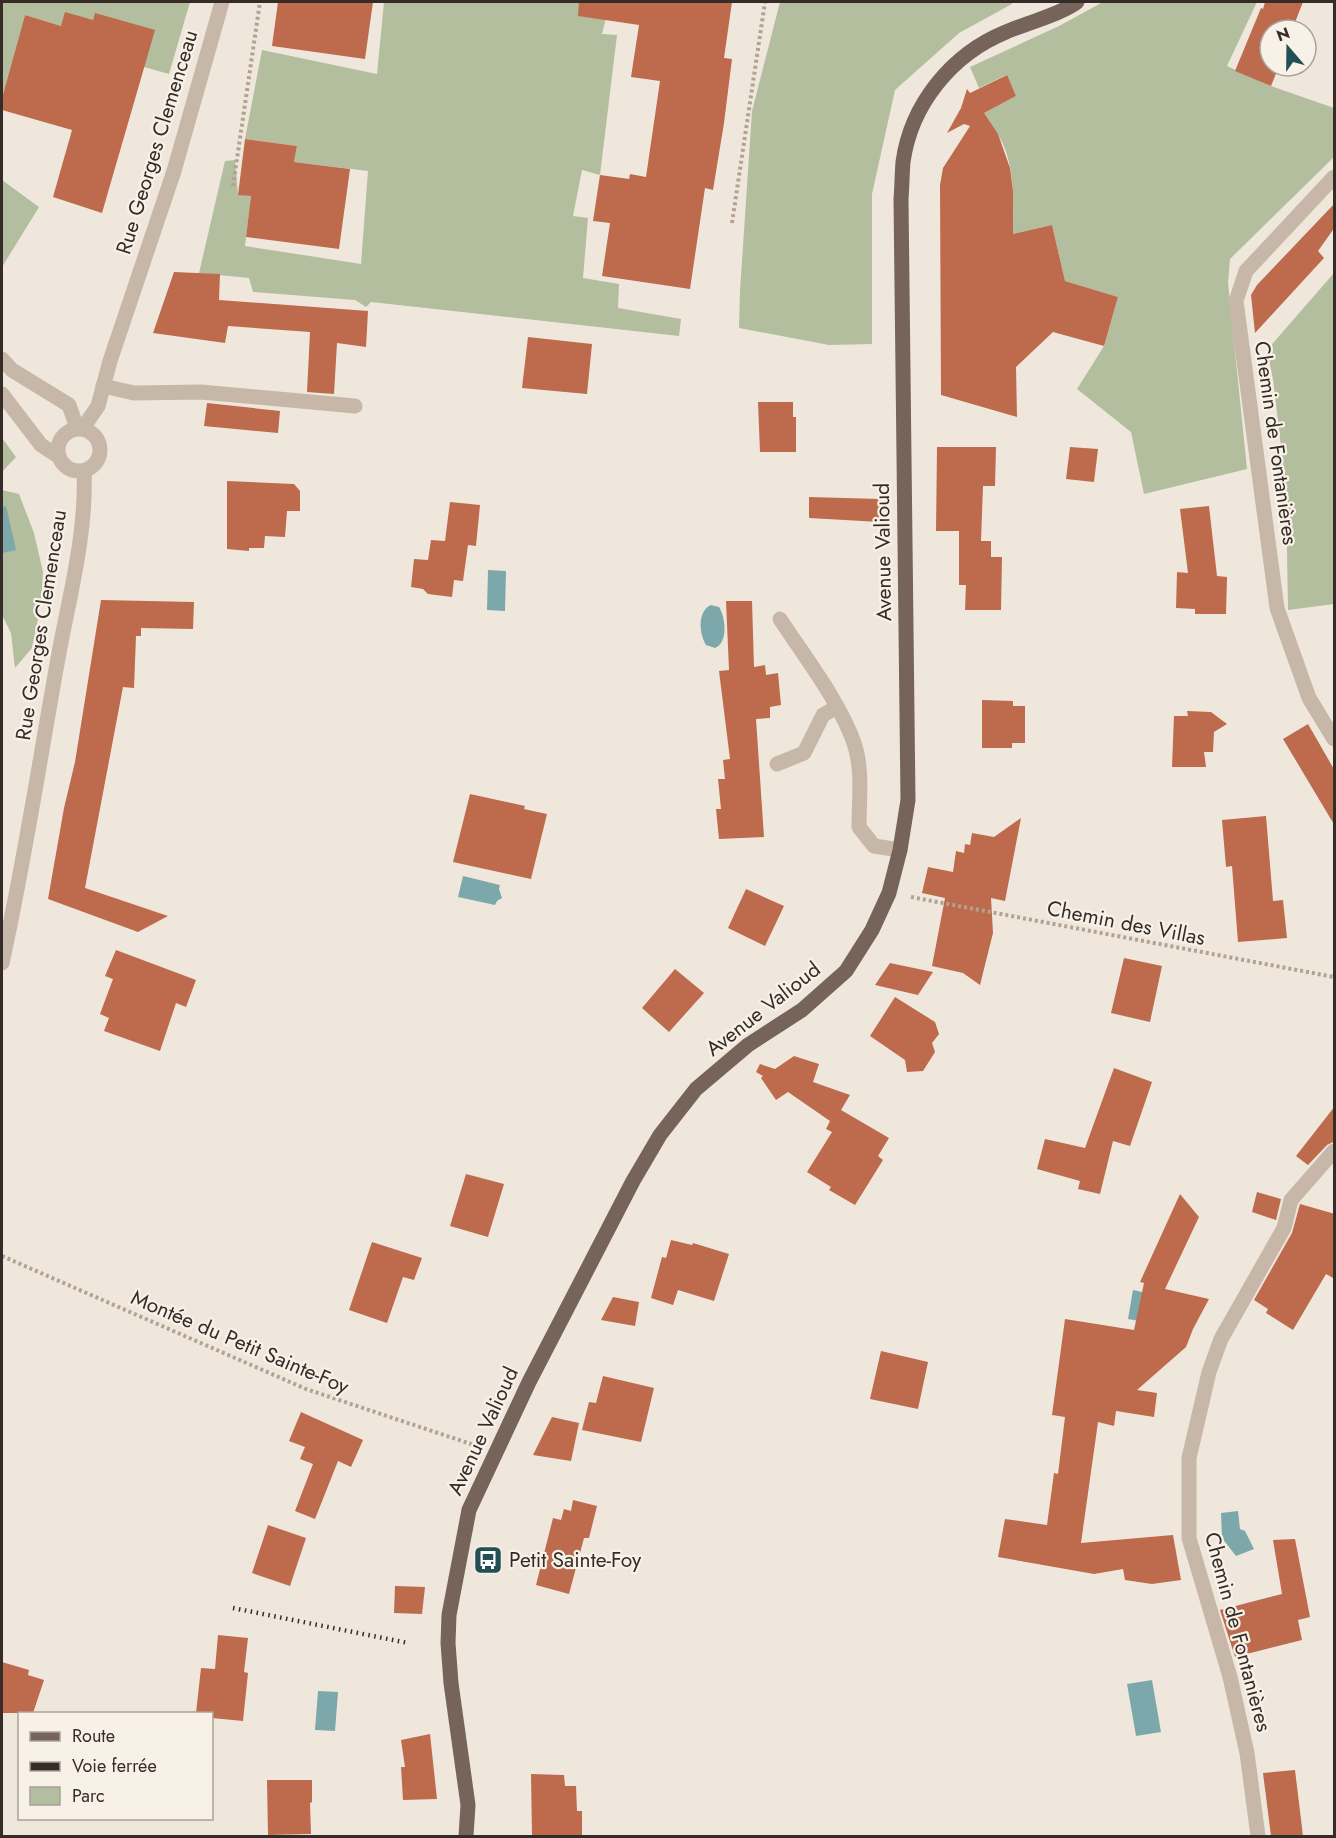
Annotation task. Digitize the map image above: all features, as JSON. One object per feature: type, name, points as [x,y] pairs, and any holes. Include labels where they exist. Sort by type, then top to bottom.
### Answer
[{"type":"main road","name":"Avenue Valioud","points":[[466,1836],[468,1805],[451,1683],[448,1642],[449,1615],[469,1510],[529,1382],[633,1181],[660,1135],[696,1089],[748,1045],[802,1010],[846,971],[872,930],[885,902],[900,850],[908,800],[901,199],[903,160],[915,118],[932,87],[958,60],[996,36],[1077,2]]},
{"type":"street","name":"Rue Georges Clemenceau","points":[[80,428],[98,406],[174,171],[222,2]]},
{"type":"street","name":"Chemin de Fontanières","points":[[1335,177],[1246,271],[1236,301],[1277,608],[1309,698],[1335,740]]},
{"type":"street","points":[[2,359],[12,370],[69,405],[80,428],[94,434],[100,446],[99,459],[84,471],[70,470],[61,461],[57,449],[65,433],[80,428]]},
{"type":"street","points":[[103,386],[134,393],[201,393],[355,406]]},
{"type":"street","points":[[2,394],[41,445],[58,456]]},
{"type":"street","name":"Rue Georges Clemenceau","points":[[2,963],[18,888],[78,549],[84,471]]},
{"type":"street","points":[[780,619],[837,707],[855,744],[860,779],[859,827],[874,846],[900,850]]},
{"type":"street","points":[[777,764],[804,753],[823,715],[837,707]]},
{"type":"street","name":"Chemin de Fontanières","points":[[1258,1836],[1247,1753],[1233,1688],[1189,1538],[1189,1458],[1209,1372],[1221,1339],[1284,1228],[1291,1200],[1335,1151]]},
{"type":"path","points":[[233,186],[260,2]]},
{"type":"path","points":[[732,223],[765,2]]},
{"type":"path","name":"Chemin des Villas","points":[[912,897],[1335,977]]},
{"type":"path","name":"Montée du Petit Sainte-Foy","points":[[2,1256],[306,1389],[472,1444]]},
{"type":"green space","points":[[2,2],[190,2],[169,74],[144,67],[95,14],[93,20],[61,26],[25,15],[2,98]]},
{"type":"green space","points":[[384,2],[610,2],[602,34],[617,35],[600,175],[582,170],[573,216],[588,218],[583,278],[619,284],[618,308],[681,319],[679,336],[371,302],[366,307],[355,300],[253,292],[249,278],[199,273],[225,161],[235,160],[238,194],[251,196],[245,246],[361,264],[368,171],[294,162],[297,146],[245,139],[262,50],[377,74]]},
{"type":"green space","points":[[780,2],[1011,2],[1012,4],[959,33],[895,90],[872,194],[872,344],[829,345],[739,328],[752,111]]},
{"type":"green space","points":[[1103,2],[1257,2],[1227,66],[1271,86],[1334,108],[1334,157],[1230,259],[1228,283],[1247,469],[1144,494],[1131,432],[1077,389],[1104,346],[1118,297],[1065,281],[1052,225],[1013,234],[1012,182],[1008,156],[997,133],[982,114],[1016,96],[1006,75],[979,88],[970,67],[1059,26]]},
{"type":"green space","points":[[2,180],[39,207],[2,267]]},
{"type":"green space","points":[[1334,273],[1334,604],[1288,610],[1286,489],[1273,379],[1267,350]]},
{"type":"green space","points":[[2,438],[16,457],[3,471],[2,471]]},
{"type":"green space","points":[[2,490],[19,494],[34,533],[43,572],[41,604],[32,648],[15,668],[11,633],[2,615]]},
{"type":"water","points":[[6,506],[16,550],[2,553],[2,507]]},
{"type":"water","points":[[488,570],[506,571],[505,611],[487,610]]},
{"type":"water","points":[[711,605],[719,607],[724,623],[724,636],[715,648],[706,645],[701,629],[703,612]]},
{"type":"water","points":[[463,876],[500,885],[502,898],[495,905],[458,897]]},
{"type":"water","points":[[1133,1290],[1151,1294],[1145,1322],[1128,1319]]},
{"type":"water","points":[[1238,1511],[1240,1529],[1245,1531],[1254,1549],[1236,1556],[1222,1538],[1221,1513]]},
{"type":"water","points":[[1152,1680],[1161,1732],[1136,1736],[1127,1684]]},
{"type":"water","points":[[318,1691],[338,1692],[335,1731],[315,1730]]},
{"type":"building","points":[[278,2],[373,2],[365,59],[272,46]]},
{"type":"building","points":[[579,2],[732,2],[724,58],[732,59],[724,123],[713,190],[705,188],[690,289],[602,276],[610,223],[593,221],[600,175],[629,179],[630,174],[646,177],[660,81],[631,77],[639,25],[578,16]]},
{"type":"building","points":[[1265,2],[1303,2],[1297,18],[1258,18],[1258,78],[1274,78],[1271,86],[1235,71],[1261,8],[1263,9]]},
{"type":"building","points":[[65,12],[93,20],[95,13],[155,30],[102,213],[53,197],[72,130],[2,110],[2,98],[25,15],[61,26]]},
{"type":"building","points":[[1007,75],[1016,96],[984,113],[998,134],[1010,168],[1013,191],[1013,234],[1052,225],[1065,281],[1118,297],[1104,346],[1053,332],[1016,367],[1017,417],[941,395],[940,185],[943,168],[970,126],[964,124],[947,133],[961,108],[967,89],[970,93]]},
{"type":"building","points":[[245,139],[297,146],[294,162],[350,169],[339,249],[246,237],[251,196],[238,195]]},
{"type":"building","points":[[1335,203],[1335,227],[1318,251],[1324,258],[1255,333],[1251,295],[1257,285]]},
{"type":"building","points":[[174,272],[220,274],[219,300],[368,311],[366,347],[337,343],[334,394],[307,392],[310,332],[228,326],[225,343],[153,333]]},
{"type":"building","points":[[528,337],[592,344],[587,394],[522,388]]},
{"type":"building","points":[[758,402],[793,402],[793,417],[796,417],[796,452],[760,452]]},
{"type":"building","points":[[207,403],[280,411],[278,433],[204,426]]},
{"type":"building","points":[[937,447],[996,447],[995,486],[983,486],[981,541],[991,541],[991,557],[1002,557],[1001,610],[965,610],[966,585],[959,585],[959,531],[936,531]]},
{"type":"building","points":[[1070,447],[1098,449],[1094,482],[1066,479]]},
{"type":"building","points":[[227,481],[294,484],[300,491],[300,511],[287,511],[285,537],[265,536],[264,548],[249,548],[249,551],[227,549]]},
{"type":"building","points":[[809,497],[880,499],[880,522],[809,518]]},
{"type":"building","points":[[450,502],[480,505],[476,546],[468,545],[463,581],[454,580],[452,597],[428,594],[423,589],[411,587],[414,559],[428,560],[431,540],[445,541]]},
{"type":"building","points":[[1209,506],[1217,576],[1227,577],[1226,614],[1195,614],[1195,609],[1176,608],[1177,572],[1188,573],[1180,509]]},
{"type":"building","points":[[101,600],[194,602],[193,629],[141,628],[141,636],[136,636],[134,688],[123,687],[85,888],[168,916],[138,932],[48,899],[64,808],[75,762]]},
{"type":"building","points":[[726,601],[752,601],[754,667],[765,665],[766,675],[778,673],[781,705],[770,707],[770,718],[756,719],[764,837],[719,839],[716,809],[721,809],[718,779],[725,779],[723,760],[730,759],[719,671],[729,670]]},
{"type":"building","points":[[982,700],[1013,701],[1013,706],[1025,706],[1025,743],[1012,743],[1012,748],[982,748]]},
{"type":"building","points":[[1187,711],[1211,712],[1227,724],[1214,732],[1213,752],[1204,752],[1206,767],[1172,767],[1174,716],[1188,716]]},
{"type":"building","points":[[1308,724],[1335,771],[1335,826],[1283,739]]},
{"type":"building","points":[[470,794],[525,806],[524,809],[547,814],[531,879],[453,862]]},
{"type":"building","points":[[1266,816],[1273,901],[1283,900],[1287,938],[1238,942],[1232,866],[1226,867],[1222,820]]},
{"type":"building","points":[[1021,818],[1005,901],[991,898],[993,933],[980,985],[963,973],[932,966],[945,898],[922,893],[928,867],[953,872],[956,851],[964,853],[965,844],[970,845],[972,833],[994,837]]},
{"type":"building","points":[[746,889],[784,906],[765,946],[728,928]]},
{"type":"building","points":[[116,950],[196,980],[186,1007],[176,1003],[160,1051],[104,1031],[109,1018],[100,1014],[113,979],[105,976]]},
{"type":"building","points":[[1124,958],[1162,966],[1150,1022],[1111,1013]]},
{"type":"building","points":[[890,963],[933,972],[918,995],[875,985]]},
{"type":"building","points":[[675,969],[704,993],[669,1032],[642,1008]]},
{"type":"building","points":[[895,997],[935,1022],[939,1034],[932,1043],[935,1052],[923,1071],[907,1072],[905,1060],[870,1036]]},
{"type":"building","points":[[794,1056],[819,1064],[813,1082],[850,1095],[841,1110],[889,1138],[878,1156],[883,1160],[855,1205],[829,1190],[831,1187],[807,1172],[832,1132],[826,1129],[830,1121],[788,1092],[776,1100],[761,1078],[763,1076],[756,1072],[760,1064],[775,1069]]},
{"type":"building","points":[[1114,1068],[1152,1082],[1130,1146],[1113,1141],[1100,1194],[1078,1189],[1080,1181],[1037,1169],[1045,1139],[1085,1148]]},
{"type":"building","points":[[1335,1106],[1335,1141],[1327,1145],[1308,1165],[1296,1156]]},
{"type":"building","points":[[466,1174],[504,1184],[488,1237],[450,1226]]},
{"type":"building","points":[[1257,1192],[1281,1199],[1276,1220],[1252,1212]]},
{"type":"building","points":[[1180,1194],[1199,1217],[1165,1289],[1209,1299],[1186,1347],[1137,1390],[1157,1393],[1154,1417],[1116,1411],[1114,1426],[1098,1422],[1081,1543],[1173,1535],[1181,1580],[1152,1584],[1125,1580],[1123,1569],[1094,1574],[998,1557],[1005,1519],[1047,1525],[1054,1473],[1058,1474],[1065,1417],[1052,1415],[1065,1319],[1134,1330],[1144,1283],[1140,1282]]},
{"type":"building","points":[[1300,1204],[1335,1214],[1335,1279],[1326,1274],[1293,1330],[1266,1313],[1268,1309],[1254,1300],[1292,1233]]},
{"type":"building","points":[[671,1240],[692,1245],[693,1243],[729,1254],[714,1301],[678,1290],[673,1305],[651,1298],[662,1257],[666,1258]]},
{"type":"building","points":[[372,1242],[422,1258],[414,1280],[403,1277],[387,1323],[349,1310]]},
{"type":"building","points":[[613,1297],[639,1302],[635,1326],[601,1320]]},
{"type":"building","points":[[881,1351],[928,1362],[918,1409],[870,1399]]},
{"type":"building","points":[[603,1376],[654,1388],[641,1442],[582,1430],[589,1402],[596,1403]]},
{"type":"building","points":[[301,1412],[363,1440],[351,1467],[338,1461],[315,1519],[295,1511],[313,1464],[300,1459],[305,1447],[289,1441]]},
{"type":"building","points":[[552,1417],[579,1423],[571,1461],[533,1455]]},
{"type":"building","points":[[573,1500],[597,1506],[589,1538],[584,1538],[569,1594],[536,1585],[553,1518],[561,1520],[564,1509],[571,1511]]},
{"type":"building","points":[[268,1525],[306,1538],[290,1586],[252,1573]]},
{"type":"building","points":[[1295,1539],[1310,1617],[1298,1620],[1302,1640],[1235,1657],[1220,1610],[1282,1594],[1273,1540]]},
{"type":"building","points":[[395,1586],[425,1587],[422,1614],[394,1613]]},
{"type":"building","points":[[218,1635],[248,1638],[244,1672],[248,1673],[243,1721],[213,1718],[213,1712],[196,1712],[201,1668],[215,1669]]},
{"type":"building","points":[[2,1662],[29,1670],[28,1675],[44,1680],[33,1712],[2,1713]]},
{"type":"building","points":[[430,1734],[437,1799],[403,1800],[401,1767],[405,1767],[401,1740]]},
{"type":"building","points":[[1295,1770],[1303,1836],[1271,1836],[1263,1773]]},
{"type":"building","points":[[531,1774],[564,1775],[565,1786],[576,1786],[577,1811],[582,1811],[582,1836],[532,1836]]},
{"type":"building","points":[[267,1780],[312,1780],[311,1834],[268,1835]]},
{"type":"railway","points":[[233,1608],[408,1643]]},
{"type":"place","name":"Petit Sainte-Foy","points":[[488,1560]]}]
